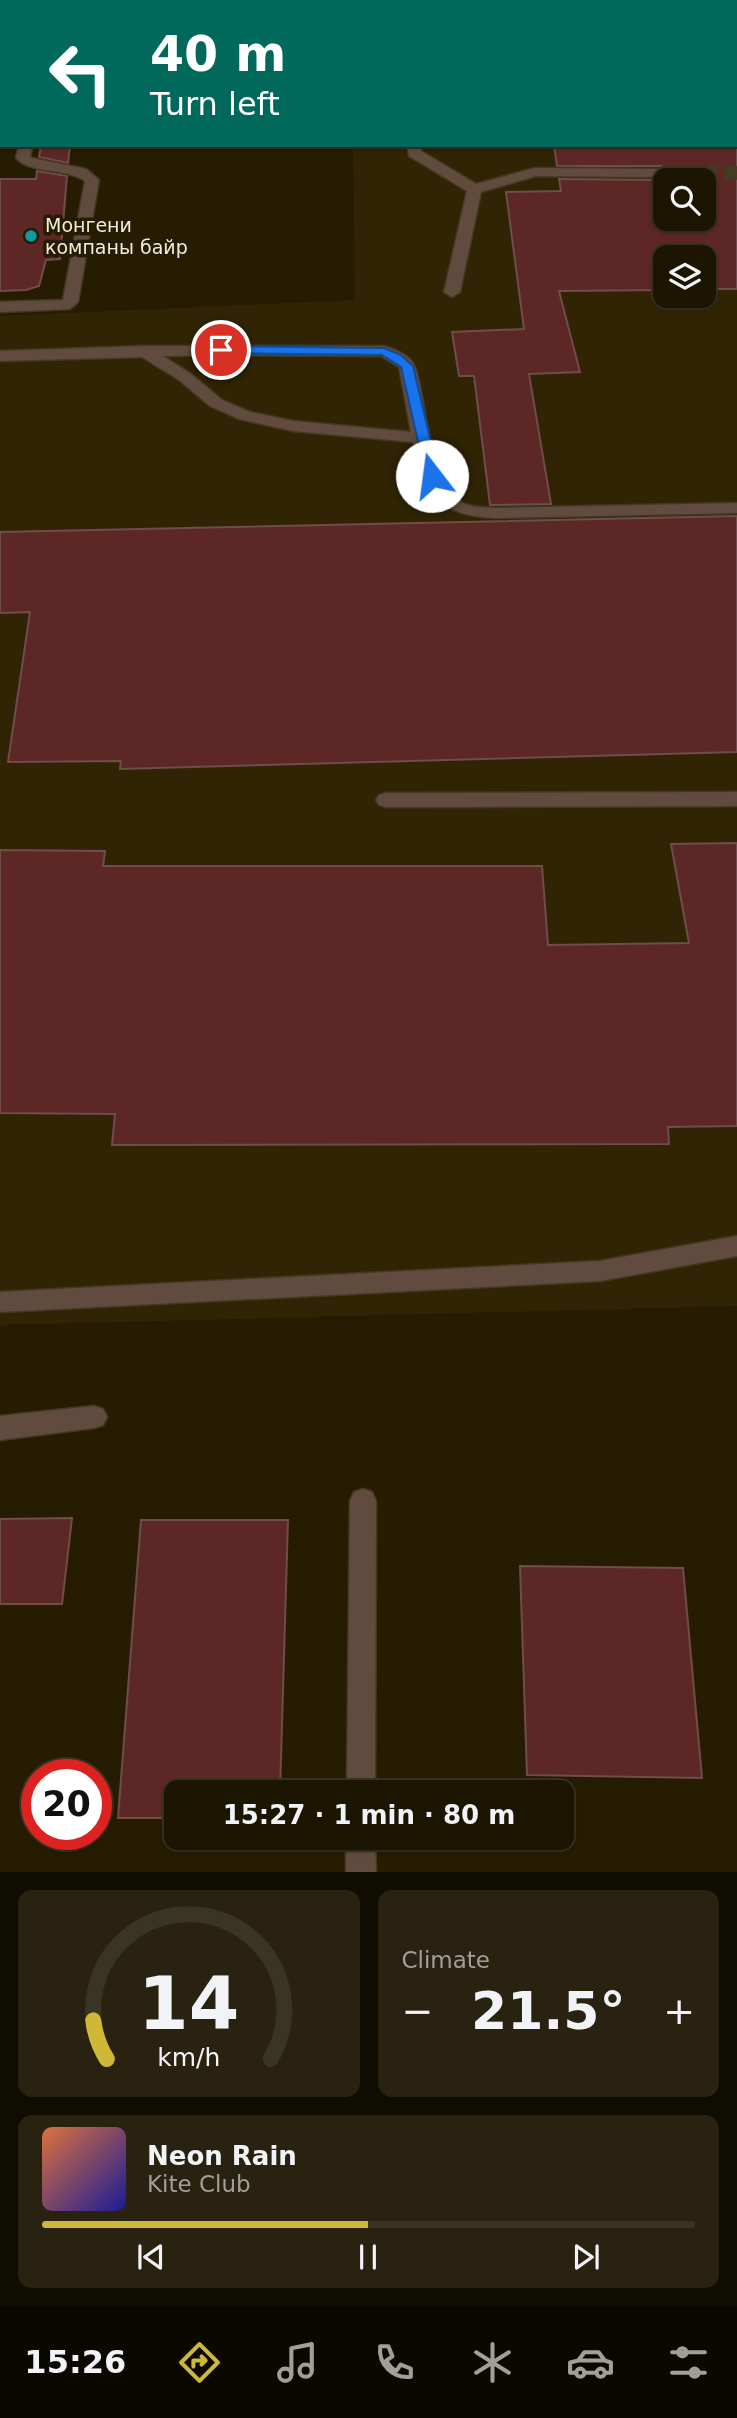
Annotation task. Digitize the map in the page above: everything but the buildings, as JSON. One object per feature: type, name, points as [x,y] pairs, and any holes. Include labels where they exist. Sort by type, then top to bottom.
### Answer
[{"type":"street","points":[[0,307],[65,306],[70,302],[92,180],[82,172],[28,161],[23,158],[26,147]]},
{"type":"street","points":[[414,147],[414,153],[474,189],[535,172],[653,173]]},
{"type":"street","points":[[452,292],[474,189]]},
{"type":"street","points":[[0,356],[144,351],[384,351],[407,366],[432,476],[443,494],[458,508],[495,513],[737,508]]},
{"type":"street","points":[[144,351],[185,377],[216,403],[244,416],[293,426],[422,438]]},
{"type":"street","points":[[386,800],[737,799]]},
{"type":"street","points":[[0,1302],[600,1271],[737,1246]]},
{"type":"street","points":[[0,1428],[93,1417]]},
{"type":"street","points":[[361,1780],[363,1501]]},
{"type":"street","points":[[361,1850],[361,1872]]},
{"type":"shaded area","points":[[353,147],[737,147],[737,1306],[0,1325],[0,316],[355,300]]},
{"type":"tunnel","points":[[716,173],[737,173]]},
{"type":"place","name":"Монгени компаны байр","points":[[31,236]]},
{"type":"route","points":[[221,350],[384,351],[397,357],[407,366],[432,476]]}]
